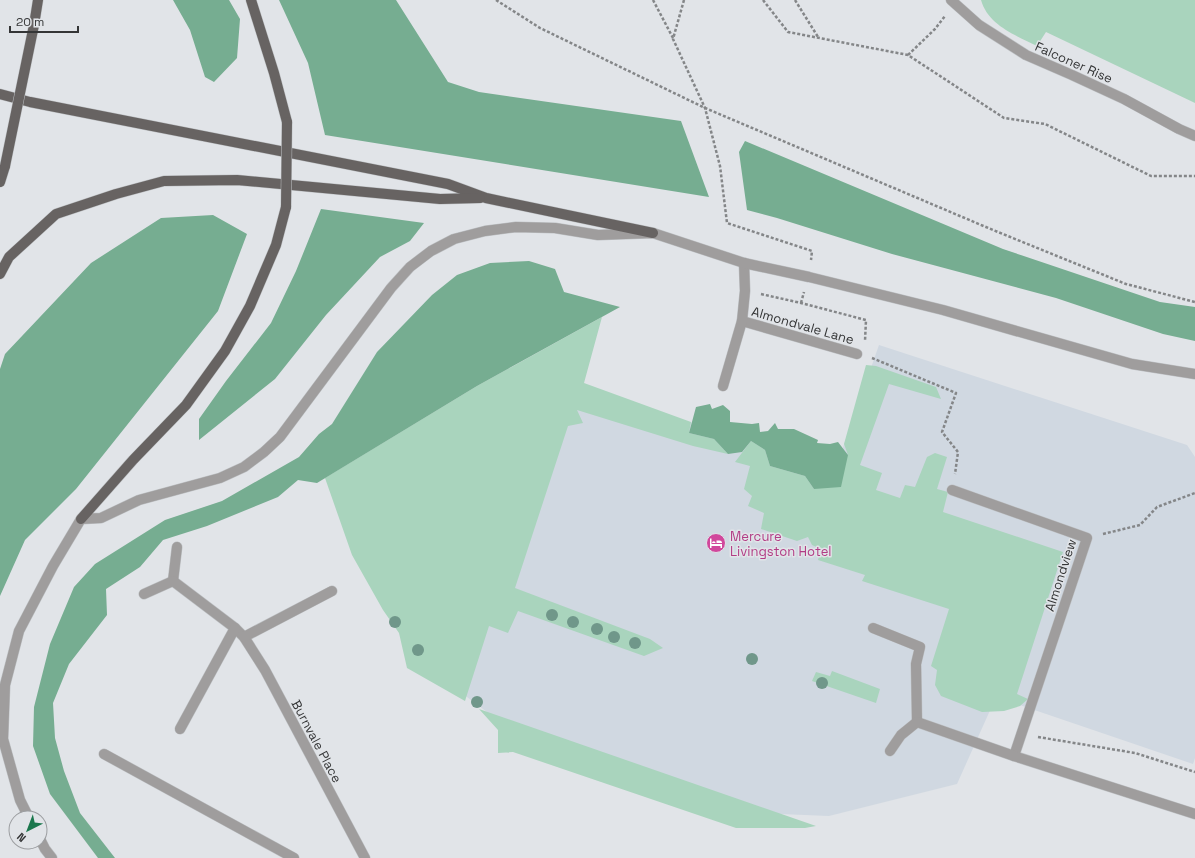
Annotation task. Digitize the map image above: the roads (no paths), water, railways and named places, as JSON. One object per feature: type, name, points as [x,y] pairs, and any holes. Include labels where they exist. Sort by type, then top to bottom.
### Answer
[{"type":"main road","points":[[0,182],[5,166],[38,0]]},
{"type":"main road","points":[[81,519],[133,460],[186,405],[224,351],[250,306],[276,244],[286,207],[287,122],[251,0]]},
{"type":"main road","points":[[0,94],[30,102],[448,184],[486,198],[653,233]]},
{"type":"main road","points":[[0,274],[9,257],[56,214],[116,194],[164,181],[237,180],[440,199],[486,198]]},
{"type":"street","name":"Falconer Rise","points":[[953,2],[979,25],[1026,55],[1124,99],[1195,136]]},
{"type":"street","points":[[25,810],[20,800],[3,739],[5,685],[19,631],[53,566],[81,519],[101,518],[139,500],[220,478],[244,467],[259,456],[280,437],[390,288],[410,267],[426,255],[454,239],[485,231],[516,227],[555,228],[598,235],[653,233],[744,263],[809,277],[943,310],[1056,344],[1132,364],[1195,374]]},
{"type":"street","name":"Almondvale Lane","points":[[723,386],[742,321],[745,291],[744,263]]},
{"type":"street","name":"Almondvale Lane","points":[[742,321],[857,354]]},
{"type":"street","name":"Almondview","points":[[952,490],[1087,538],[1014,756]]},
{"type":"street","points":[[144,594],[173,580],[177,547]]},
{"type":"street","name":"Burnvale Place","points":[[173,580],[235,628],[244,637],[265,670],[365,858]]},
{"type":"street","points":[[244,637],[332,591]]},
{"type":"street","points":[[180,729],[235,628]]},
{"type":"street","points":[[873,628],[920,647],[916,664],[917,722]]},
{"type":"street","points":[[890,751],[901,735],[917,722]]},
{"type":"street","points":[[917,722],[1014,756],[1195,814]]},
{"type":"street","points":[[104,754],[294,858]]},
{"type":"street","points":[[46,850],[52,858]]},
{"type":"place","name":"Mercure Livingston Hotel","points":[[716,543]]}]
